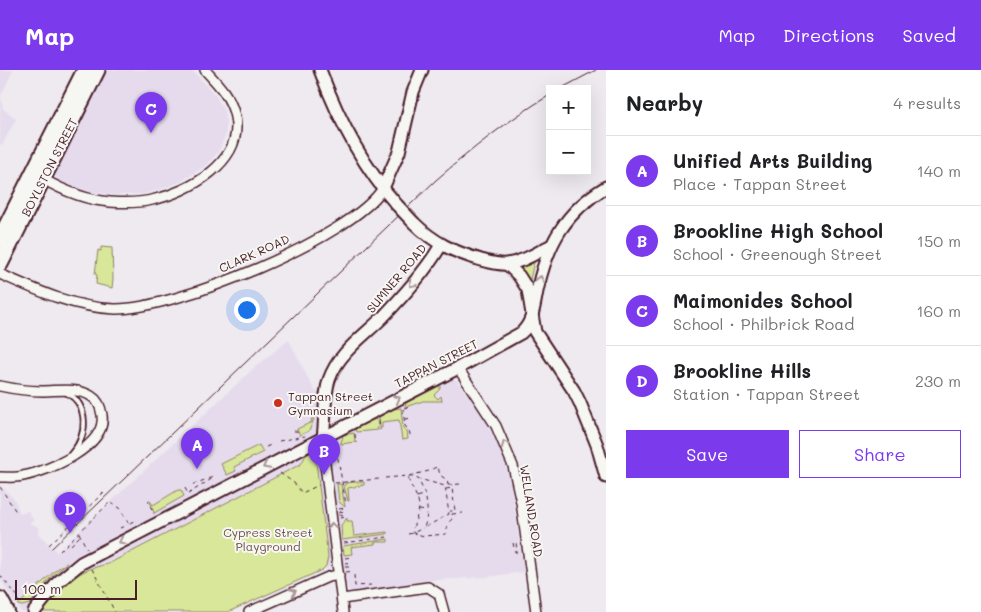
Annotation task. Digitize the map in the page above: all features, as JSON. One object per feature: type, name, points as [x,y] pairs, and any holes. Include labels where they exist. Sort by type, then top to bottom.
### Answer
[{"type":"highway","name":"BOYLSTON STREET","points":[[0,239],[85,70]]},
{"type":"highway","name":"BOYLSTON STREET","points":[[0,264],[47,182],[97,70]]},
{"type":"main road","points":[[0,599],[12,608]]},
{"type":"street","points":[[47,182],[73,194],[98,201],[135,202],[169,196],[205,177],[218,166],[229,151],[235,138],[236,126],[234,111],[228,97],[205,70]]},
{"type":"street","name":"SUMNER ROAD","points":[[320,70],[345,126],[383,188],[414,223],[441,245],[432,259],[392,307],[351,346],[336,368],[329,381],[325,400],[329,438]]},
{"type":"street","name":"CLARK ROAD","points":[[0,274],[61,298],[97,307],[122,309],[152,304],[226,282],[288,254],[355,214],[373,201],[383,188],[399,152],[413,92],[422,70]]},
{"type":"street","name":"TAPPAN STREET","points":[[34,612],[60,580],[82,562],[329,438],[520,333],[528,325],[533,312],[541,273],[550,246],[575,211],[590,196],[606,187]]},
{"type":"street","points":[[441,245],[484,261],[507,264],[526,259],[550,246]]},
{"type":"street","points":[[507,264],[524,282],[528,290],[535,332],[574,391],[585,414],[606,477]]},
{"type":"street","name":"WELLAND ROAD","points":[[458,368],[496,426],[513,466],[521,502],[536,612]]},
{"type":"street","points":[[0,386],[24,390],[76,391],[91,396],[100,406],[103,419],[101,430],[96,438],[84,448],[49,469],[17,477],[0,477]]},
{"type":"street","points":[[329,438],[324,456],[343,573],[343,612]]},
{"type":"street","points":[[248,612],[328,577],[343,573]]},
{"type":"street","points":[[342,599],[428,587],[439,594],[444,612]]},
{"type":"lane","points":[[58,391],[68,393],[76,399],[80,405],[84,425],[78,445],[64,460]]},
{"type":"path","points":[[402,403],[405,426],[410,430],[411,439]]},
{"type":"path","points":[[403,408],[410,407]]},
{"type":"path","points":[[378,416],[380,430]]},
{"type":"path","points":[[404,419],[412,418]]},
{"type":"path","points":[[354,428],[356,443]]},
{"type":"path","points":[[294,431],[300,436]]},
{"type":"path","points":[[279,441],[304,435],[308,438]]},
{"type":"path","points":[[329,438],[340,472],[346,504]]},
{"type":"path","points":[[266,447],[273,444]]},
{"type":"path","points":[[385,478],[408,476],[438,467],[440,475],[447,480],[446,489],[452,519],[448,523],[446,534],[424,536],[408,534]]},
{"type":"path","points":[[335,471],[340,472]]},
{"type":"path","points":[[280,473],[294,483],[302,493],[321,484]]},
{"type":"path","points":[[408,476],[446,486],[460,484]]},
{"type":"path","points":[[408,476],[409,483],[417,497],[418,510],[412,528],[413,534]]},
{"type":"path","points":[[188,494],[213,477],[191,485]]},
{"type":"path","points":[[336,483],[379,479]]},
{"type":"path","points":[[418,479],[426,494],[428,511],[424,528]]},
{"type":"path","points":[[0,487],[17,513]]},
{"type":"path","points":[[185,488],[190,497]]},
{"type":"path","points":[[413,534],[455,510],[452,488],[446,489]]},
{"type":"path","points":[[49,545],[103,493],[104,495]]},
{"type":"path","points":[[417,497],[426,494]]},
{"type":"path","points":[[150,500],[148,502],[154,515]]},
{"type":"path","points":[[60,551],[110,501],[120,508],[130,527]]},
{"type":"path","points":[[418,510],[428,511]]},
{"type":"path","points":[[343,518],[346,515],[342,513],[346,511]]},
{"type":"path","points":[[450,513],[463,513]]},
{"type":"path","points":[[130,523],[137,519]]},
{"type":"path","points":[[120,528],[127,525]]},
{"type":"path","points":[[79,533],[87,549]]},
{"type":"path","points":[[71,545],[80,536]]},
{"type":"path","points":[[341,543],[387,537]]},
{"type":"path","points":[[514,543],[519,542]]},
{"type":"path","points":[[346,558],[352,558]]},
{"type":"path","points":[[346,563],[353,562]]},
{"type":"path","points":[[90,566],[115,612]]},
{"type":"path","points":[[347,567],[353,567]]},
{"type":"path","points":[[343,573],[354,571]]},
{"type":"path","points":[[0,575],[20,599],[12,608]]},
{"type":"path","points":[[354,575],[355,586],[371,584],[371,588]]},
{"type":"shaded area","points":[[0,70],[13,70],[1,96],[3,109],[16,119],[2,145],[0,144]]},
{"type":"shaded area","points":[[107,70],[192,70],[216,96],[224,111],[226,134],[218,153],[204,167],[180,182],[144,194],[115,195],[96,193],[78,189],[59,181],[56,177],[56,172]]},
{"type":"shaded area","points":[[289,340],[314,390],[318,393],[317,427],[334,424],[340,436],[439,384],[453,379],[456,380],[481,412],[503,456],[511,486],[524,572],[486,577],[434,580],[356,592],[350,591],[346,586],[342,564],[322,570],[228,612],[22,612],[0,578],[0,485],[15,500],[20,514],[28,511],[34,521],[30,523],[40,528],[38,533],[57,552],[255,367]]},
{"type":"green space","points":[[101,247],[112,248],[112,288],[96,284],[97,275],[95,274],[98,250],[101,251]]},
{"type":"green space","points":[[534,262],[529,284],[519,269]]},
{"type":"green space","points":[[440,385],[440,389],[434,395],[438,399],[441,396],[442,401],[423,401],[405,407],[406,403]]},
{"type":"green space","points":[[401,408],[403,428],[407,431],[408,439],[402,440],[399,420],[382,422],[382,428],[380,428],[379,417],[393,409]]},
{"type":"green space","points":[[311,419],[314,419],[309,431],[300,435],[297,429],[312,422]]},
{"type":"green space","points":[[377,419],[378,430],[356,432],[355,429]]},
{"type":"green space","points":[[354,433],[355,442],[341,444],[343,435]]},
{"type":"green space","points":[[259,445],[263,452],[234,467],[236,471],[227,475],[221,464]]},
{"type":"green space","name":"Cypress Street Playground","points":[[312,452],[315,454],[328,557],[326,566],[322,570],[228,612],[43,612],[70,580],[77,575],[95,567],[108,564],[301,464],[306,455]]},
{"type":"green space","points":[[364,482],[364,485],[348,488],[348,501],[344,486],[346,483]]},
{"type":"green space","points":[[337,484],[341,484],[345,507],[339,502]]},
{"type":"green space","points":[[181,490],[184,496],[154,513],[150,501],[153,505]]},
{"type":"green space","points":[[347,518],[347,521],[352,521],[354,536],[387,532],[387,534],[342,540],[341,525]]},
{"type":"green space","points":[[388,539],[388,542],[375,542],[375,544],[351,547],[352,554],[344,555],[343,546]]},
{"type":"green space","points":[[67,563],[51,577],[30,604],[18,605],[57,569]]},
{"type":"tram line","points":[[568,85],[596,70]]},
{"type":"tram line","points":[[52,548],[436,180],[491,135],[546,98]]},
{"type":"place","name":"Maimonides School","points":[[151,133]]},
{"type":"place","name":"Tappan Street Gymnasium","points":[[278,403]]},
{"type":"place","name":"Unified Arts Building","points":[[197,469]]},
{"type":"place","name":"Brookline High School","points":[[324,475]]},
{"type":"place","name":"Brookline Hills","points":[[70,533]]}]
